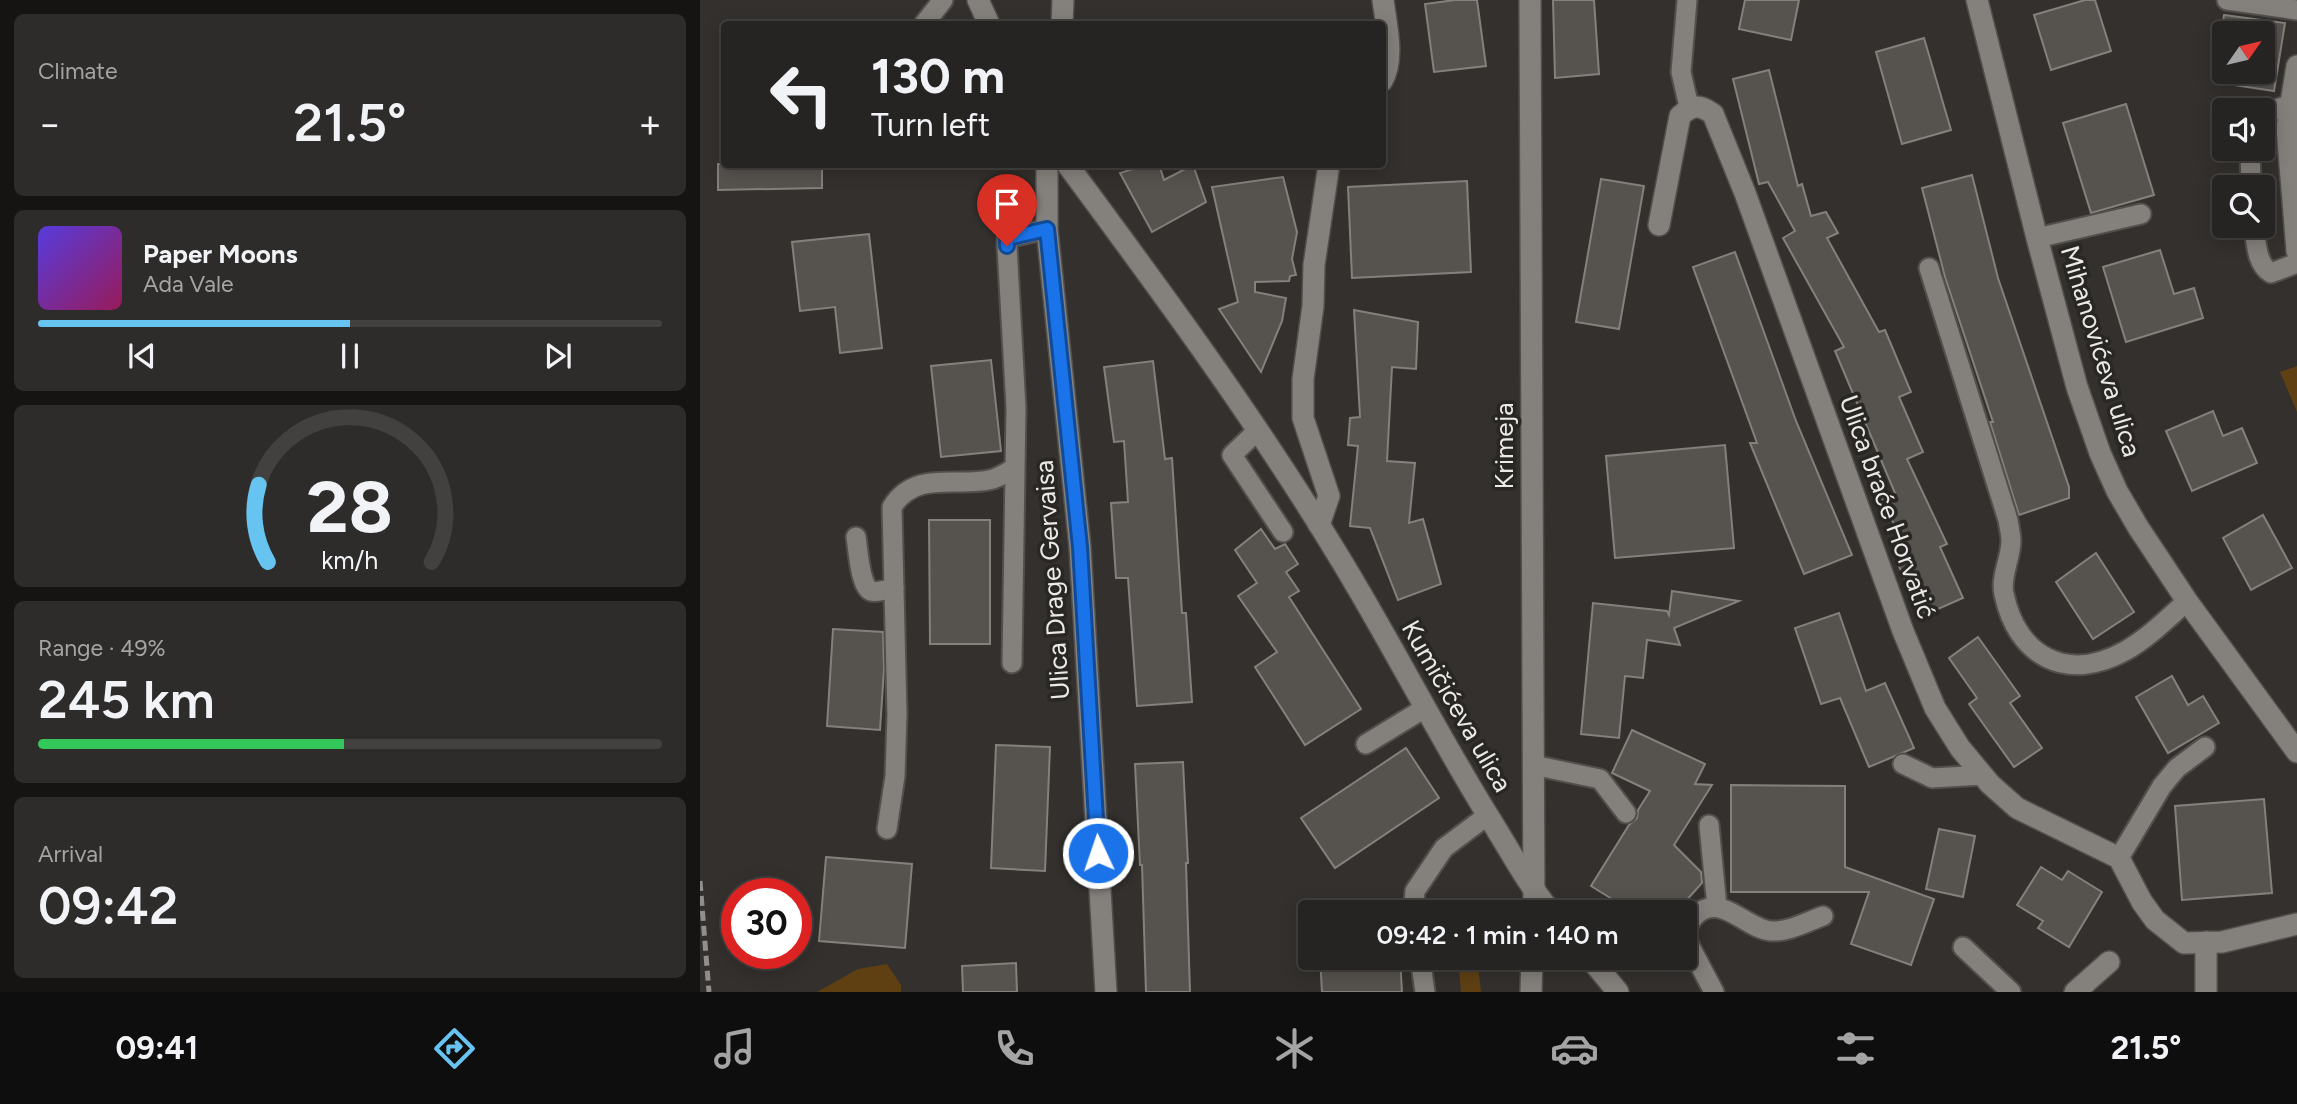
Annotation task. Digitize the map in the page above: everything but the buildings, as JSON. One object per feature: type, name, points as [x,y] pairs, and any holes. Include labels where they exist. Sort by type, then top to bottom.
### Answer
[{"type":"street","points":[[978,0],[988,21]]},
{"type":"street","points":[[1062,21],[1063,0]]},
{"type":"street","points":[[1383,0],[1385,21]]},
{"type":"street","name":"Krimeja","points":[[1530,0],[1535,900]]},
{"type":"street","name":"Mihanovićeva ulica","points":[[1977,0],[2077,387],[2100,453],[2117,491],[2138,527],[2187,601],[2297,752]]},
{"type":"street","points":[[1386,26],[1389,52],[1386,75]]},
{"type":"street","points":[[2297,66],[2287,128],[2297,251]]},
{"type":"street","name":"Ulica braće Horvatić","points":[[1689,107],[1702,106],[1713,114],[1745,193],[1903,631],[1935,708],[1960,748],[2017,808],[2119,858]]},
{"type":"street","points":[[1659,225],[1680,116],[1689,107]]},
{"type":"street","name":"Ulica Drage Gervaisa","points":[[1047,168],[1047,229],[1080,547],[1106,992]]},
{"type":"street","name":"Kumičićeva ulica","points":[[1070,168],[1187,326],[1320,525],[1488,815],[1534,900]]},
{"type":"street","points":[[1320,525],[1329,496],[1303,418],[1303,379],[1313,306],[1314,265],[1328,168]]},
{"type":"street","points":[[2119,858],[2142,902],[2155,920],[2184,943],[2222,942],[2297,924]]},
{"type":"street","points":[[2206,942],[2206,992]]},
{"type":"street","points":[[2075,992],[2109,962]]},
{"type":"street","points":[[1531,992],[1532,970]]},
{"type":"street","points":[[1600,970],[1618,992]]},
{"type":"lane","points":[[926,21],[943,0]]},
{"type":"lane","points":[[1687,0],[1681,72],[1689,107]]},
{"type":"lane","points":[[2227,0],[2297,10]]},
{"type":"lane","points":[[2275,110],[2291,104]]},
{"type":"lane","points":[[2037,238],[2141,214]]},
{"type":"lane","points":[[1012,663],[1016,408],[1007,240],[1047,229]]},
{"type":"lane","points":[[2256,238],[2259,258],[2267,271],[2271,272],[2297,262]]},
{"type":"lane","points":[[1929,268],[2008,520],[2011,542],[2003,590],[2009,614],[2020,635],[2051,662],[2079,665],[2099,662],[2124,652],[2153,632],[2187,601]]},
{"type":"lane","points":[[1258,430],[1232,455],[1283,532]]},
{"type":"lane","points":[[887,829],[895,776],[897,714],[892,507],[899,497],[922,485],[946,480],[986,481],[1000,477],[1014,467]]},
{"type":"lane","points":[[856,537],[862,579],[869,590],[873,592],[894,588]]},
{"type":"lane","points":[[1366,744],[1425,708]]},
{"type":"lane","points":[[2119,858],[2162,786],[2178,768],[2205,747]]},
{"type":"lane","points":[[1533,765],[1600,779],[1626,813]]},
{"type":"lane","points":[[1903,765],[1932,778],[1983,775]]},
{"type":"lane","points":[[1414,900],[1415,891],[1444,848],[1488,815]]},
{"type":"lane","points":[[1709,825],[1717,907]]},
{"type":"lane","points":[[1697,913],[1706,908],[1717,907],[1731,912],[1746,923],[1769,931],[1785,930],[1823,916]]},
{"type":"lane","points":[[1963,947],[2011,992]]},
{"type":"lane","points":[[1697,959],[1714,992]]},
{"type":"lane","points":[[1422,970],[1425,992]]},
{"type":"shaded area","points":[[2297,366],[2297,412],[2280,372]]},
{"type":"shaded area","points":[[887,964],[901,985],[901,992],[817,992],[858,969]]},
{"type":"shaded area","points":[[1459,970],[1478,970],[1481,992],[1461,992]]},
{"type":"railway","points":[[700,881],[709,992]]},
{"type":"route","points":[[1007,246],[1007,240],[1012,237],[1047,229],[1080,547],[1098,853]]}]
